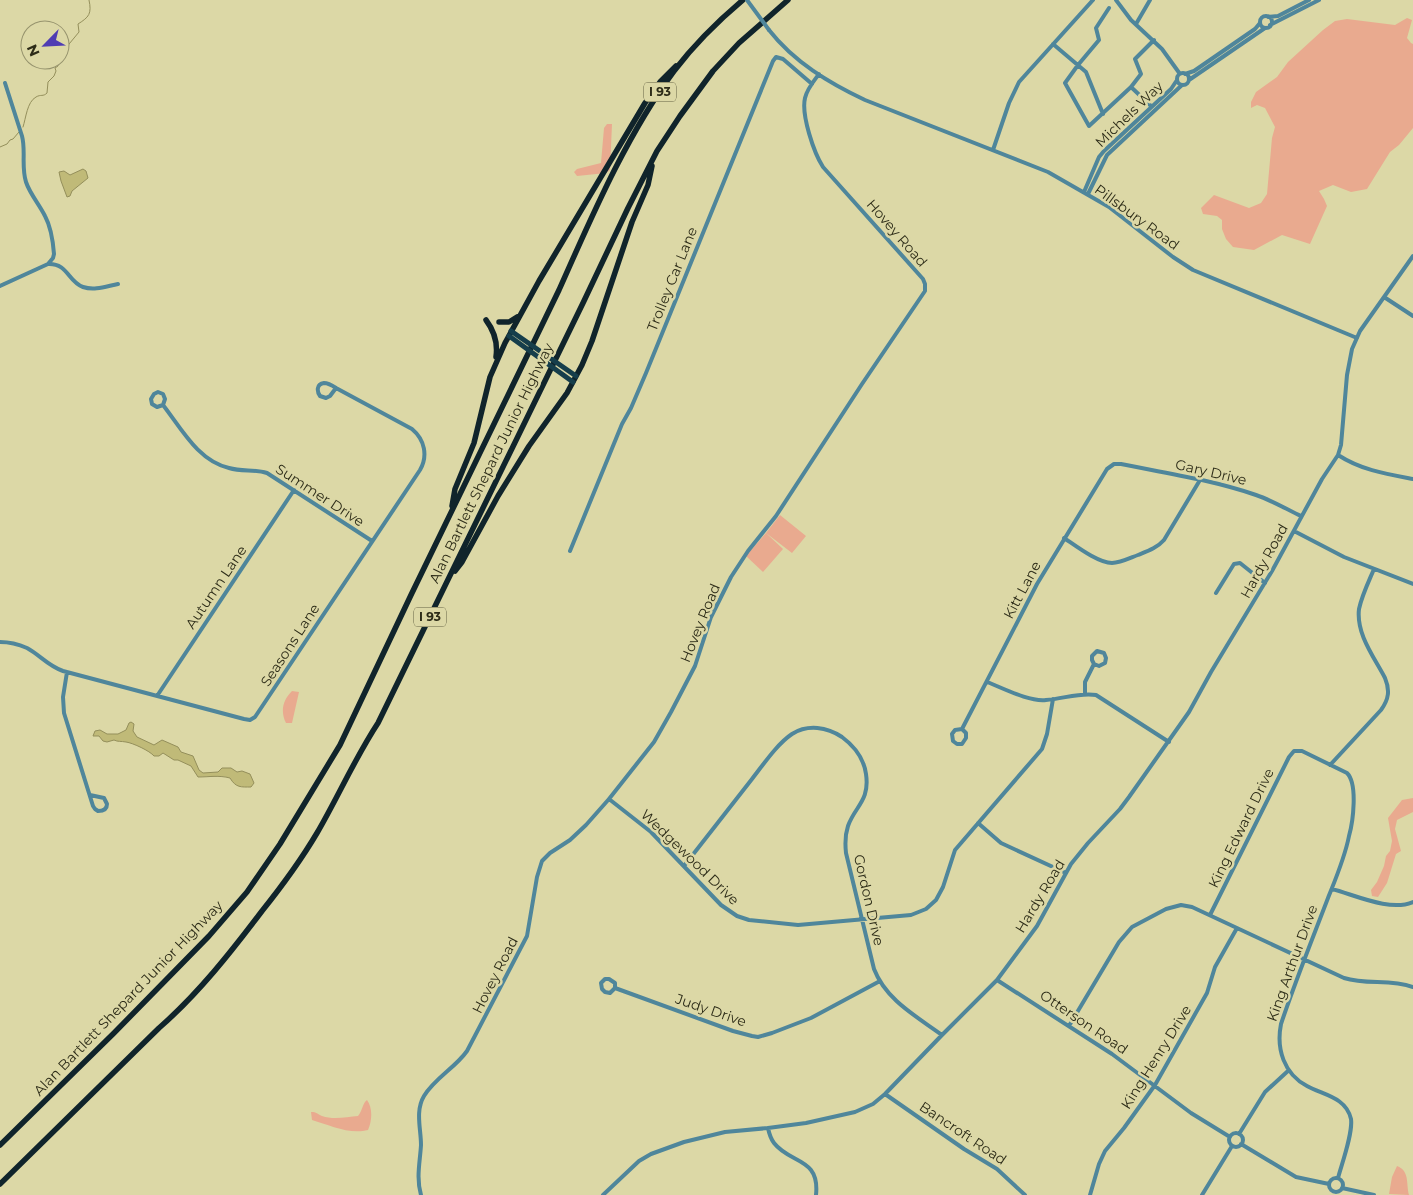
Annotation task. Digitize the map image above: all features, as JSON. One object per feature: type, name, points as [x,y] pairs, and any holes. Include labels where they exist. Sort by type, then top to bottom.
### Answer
[{"type":"highway","name":"Alan Bartlett Shepard Junior Highway","points":[[0,1145],[114,1034],[195,950],[247,892],[280,844],[340,745],[624,153],[653,102],[674,71],[716,25],[743,0]]},
{"type":"highway","name":"Alan Bartlett Shepard Junior Highway","points":[[0,1184],[176,1012],[239,941],[297,864],[317,833],[365,743],[378,723],[654,157],[713,70],[739,43],[788,0]]},
{"type":"highway","points":[[493,368],[522,312],[645,103],[660,82],[685,58]]},
{"type":"highway","points":[[450,576],[460,565],[498,496],[529,446],[567,393],[574,379],[592,341],[632,222],[648,185],[654,157]]},
{"type":"highway","points":[[499,322],[509,322],[522,312]]},
{"type":"highway","points":[[451,512],[455,489],[474,443],[493,368],[497,344],[492,329],[486,320]]},
{"type":"main road","points":[[510,334],[574,379]]},
{"type":"street","name":"Pillsbury Road","points":[[747,0],[769,30],[787,50],[841,88],[865,100],[1048,172],[1109,207],[1173,257],[1193,270],[1356,338]]},
{"type":"street","points":[[993,150],[1012,95],[1019,82],[1093,0]]},
{"type":"street","points":[[1116,0],[1128,16],[1163,50],[1180,74]]},
{"type":"street","points":[[1136,24],[1150,0]]},
{"type":"street","points":[[1180,74],[1196,69],[1255,29],[1264,16],[1280,14],[1309,0]]},
{"type":"street","points":[[1180,74],[1177,80],[1179,84],[1186,84],[1189,80],[1265,28],[1319,0]]},
{"type":"street","points":[[1121,5],[1125,1]]},
{"type":"street","points":[[1109,8],[1096,28],[1099,40],[1065,83],[1089,126],[1141,74],[1136,59],[1154,40]]},
{"type":"street","points":[[1268,17],[1271,19],[1270,25]]},
{"type":"street","points":[[1260,24],[1265,28]]},
{"type":"street","points":[[1053,44],[1086,72],[1103,114]]},
{"type":"street","name":"Trolley Car Lane","points":[[570,551],[622,424],[635,399],[671,312],[772,61],[776,57],[783,59],[812,84]]},
{"type":"street","name":"Hovey Road","points":[[421,1195],[418,1176],[421,1143],[419,1117],[421,1102],[432,1086],[467,1051],[526,941],[539,870],[544,859],[576,835],[609,799],[648,750],[666,722],[695,666],[711,617],[736,568],[776,516],[926,291],[922,279],[820,161],[810,135],[804,108],[805,97],[819,74]]},
{"type":"street","points":[[1185,74],[1189,80]]},
{"type":"street","name":"Michels Way","points":[[1086,193],[1098,161],[1104,151],[1171,89],[1177,80]]},
{"type":"street","points":[[6,83],[24,143],[24,174],[29,189],[48,223],[54,254],[60,266],[77,284],[84,287],[94,289],[118,284]]},
{"type":"street","name":"Michels Way","points":[[1086,193],[1107,154],[1182,85]]},
{"type":"street","points":[[1130,87],[1150,105]]},
{"type":"street","points":[[0,286],[48,264],[54,254]]},
{"type":"street","points":[[1413,256],[1356,338],[1349,360],[1341,445],[1338,455],[1348,462],[1366,469],[1413,479]]},
{"type":"street","points":[[48,264],[60,266]]},
{"type":"street","points":[[1384,297],[1413,316]]},
{"type":"street","points":[[324,383],[336,388],[326,398],[320,396],[318,392],[319,386],[324,383]]},
{"type":"street","name":"Seasons Lane","points":[[0,642],[17,644],[24,647],[50,665],[68,672],[244,719],[250,720],[255,717],[422,467],[424,447],[420,437],[412,429],[336,388]]},
{"type":"street","name":"Summer Drive","points":[[163,405],[194,446],[214,463],[229,468],[267,473],[372,542]]},
{"type":"street","name":"Hardy Road","points":[[603,1195],[639,1161],[651,1154],[684,1142],[737,1131],[806,1123],[855,1112],[869,1106],[885,1094],[997,980],[1037,926],[1066,873],[1088,843],[1120,809],[1169,742],[1189,712],[1212,669],[1265,582],[1322,478],[1338,455]]},
{"type":"street","name":"Gary Drive","points":[[1111,466],[1121,464],[1200,480],[1258,496],[1301,516]]},
{"type":"street","name":"Kitt Lane","points":[[962,729],[1037,584],[1064,538],[1111,466]]},
{"type":"street","points":[[1064,538],[1098,559],[1110,563],[1149,551],[1164,540],[1200,480]]},
{"type":"street","name":"Autumn Lane","points":[[157,696],[294,490]]},
{"type":"street","points":[[1294,531],[1344,557],[1413,584]]},
{"type":"street","points":[[1216,593],[1234,564],[1237,563],[1240,563],[1265,582]]},
{"type":"street","points":[[1330,765],[1382,710],[1388,696],[1388,685],[1363,636],[1360,624],[1359,609],[1374,568]]},
{"type":"street","points":[[1098,651],[1104,653],[1105,663],[1100,666],[1094,664],[1091,659],[1093,653],[1098,651]]},
{"type":"street","points":[[1085,694],[1086,680],[1094,664]]},
{"type":"street","points":[[68,672],[63,709],[90,795],[95,809],[101,811],[106,809],[107,802],[104,798],[90,795]]},
{"type":"street","points":[[986,682],[1031,699],[1042,700],[1092,694],[1100,697],[1169,742]]},
{"type":"street","name":"Wedgewood Drive","points":[[609,799],[651,832],[726,910],[743,918],[798,925],[911,915],[932,905],[940,894],[955,850],[1042,749],[1047,734],[1053,699]]},
{"type":"street","name":"Gordon Drive","points":[[684,866],[786,738],[799,730],[814,728],[829,730],[843,738],[863,761],[867,776],[865,796],[850,822],[845,841],[847,860],[874,968],[880,981],[894,999],[942,1035]]},
{"type":"street","name":"Kitt Lane","points":[[962,729],[966,733],[966,738],[964,742],[957,744],[952,741],[952,734],[955,730],[962,729]]},
{"type":"street","name":"King Edward Drive","points":[[1210,915],[1289,757],[1294,751],[1302,751],[1330,765]]},
{"type":"street","name":"King Arthur Drive","points":[[1330,765],[1340,769],[1352,779],[1353,796],[1349,837],[1332,889],[1283,1017],[1279,1032],[1279,1044],[1281,1055],[1289,1070],[1304,1085],[1337,1099],[1348,1110],[1351,1119],[1350,1130],[1338,1178]]},
{"type":"street","points":[[978,823],[1001,843],[1066,873]]},
{"type":"street","points":[[1332,889],[1392,906],[1403,906],[1413,902]]},
{"type":"street","points":[[1069,1026],[1119,942],[1132,928],[1173,906],[1185,905],[1210,915],[1344,978],[1356,982],[1394,982],[1413,987]]},
{"type":"street","name":"King Henry Drive","points":[[1090,1195],[1098,1164],[1104,1151],[1124,1128],[1155,1085],[1207,993],[1215,967],[1237,928]]},
{"type":"street","name":"Otterson Road","points":[[997,980],[1112,1054],[1191,1112],[1230,1137]]},
{"type":"street","name":"Judy Drive","points":[[614,988],[733,1031],[758,1036],[772,1033],[811,1018],[880,981]]},
{"type":"street","points":[[1239,1134],[1265,1092],[1289,1070]]},
{"type":"street","name":"Bancroft Road","points":[[885,1094],[964,1149],[997,1169],[1025,1195]]},
{"type":"street","points":[[768,1128],[774,1143],[778,1147],[803,1162],[812,1171],[816,1183],[816,1195]]},
{"type":"street","points":[[1232,1146],[1229,1142],[1230,1137],[1235,1133],[1239,1134]]},
{"type":"street","points":[[1239,1134],[1242,1138],[1241,1144]]},
{"type":"street","points":[[1232,1146],[1241,1144]]},
{"type":"street","points":[[1241,1144],[1296,1177],[1329,1184]]},
{"type":"street","points":[[1202,1195],[1232,1146]]},
{"type":"street","points":[[1329,1184],[1332,1179],[1338,1178],[1342,1182],[1342,1188]]},
{"type":"street","points":[[1329,1184],[1331,1190],[1335,1192],[1342,1188],[1374,1195]]},
{"type":"shaded area","points":[[1407,18],[1412,20],[1407,38],[1413,44],[1413,128],[1399,145],[1390,152],[1367,189],[1351,192],[1333,185],[1319,191],[1327,206],[1310,244],[1282,235],[1254,250],[1233,247],[1226,239],[1222,229],[1222,220],[1217,216],[1203,214],[1201,208],[1214,195],[1249,208],[1261,203],[1267,194],[1272,138],[1275,127],[1265,108],[1257,105],[1251,108],[1251,102],[1256,92],[1277,77],[1288,62],[1335,21],[1347,19],[1395,25]]},
{"type":"shaded area","points":[[607,124],[612,124],[610,170],[606,173],[577,176],[574,172],[577,169],[601,163],[604,128]]},
{"type":"shaded area","points":[[83,169],[86,171],[88,178],[67,197],[59,172],[64,171],[70,175]]},
{"type":"shaded area","points":[[780,515],[806,536],[792,553],[766,533]]},
{"type":"shaded area","points":[[766,533],[783,549],[763,572],[746,556]]},
{"type":"shaded area","points":[[292,691],[299,692],[292,723],[286,723],[283,706],[286,698]]},
{"type":"shaded area","points":[[131,722],[134,724],[133,731],[137,737],[154,745],[162,740],[178,747],[181,752],[193,756],[199,770],[203,773],[218,772],[222,768],[231,768],[237,772],[242,771],[250,774],[254,783],[251,787],[242,787],[234,784],[230,778],[218,776],[198,777],[191,766],[174,760],[163,753],[159,756],[154,756],[129,743],[114,740],[107,742],[103,741],[99,736],[93,736],[95,731],[100,730],[107,734],[118,734],[126,730]]},
{"type":"shaded area","points":[[1413,798],[1413,812],[1397,820],[1395,829],[1401,851],[1396,854],[1387,883],[1378,897],[1372,896],[1371,890],[1377,882],[1386,856],[1390,851],[1392,841],[1388,818],[1402,800]]},
{"type":"shaded area","points":[[367,1100],[371,1115],[368,1130],[347,1130],[312,1120],[311,1112],[331,1118],[358,1116]]},
{"type":"shaded area","points":[[1397,1166],[1406,1174],[1409,1195],[1389,1194],[1392,1177]]},
{"type":"waterway","points":[[70,43],[79,32],[78,24],[89,15],[89,0]]},
{"type":"waterway","points":[[23,127],[27,110],[33,99],[47,93],[48,82],[54,76],[56,70]]},
{"type":"waterway","points":[[0,147],[7,144],[19,132]]}]
